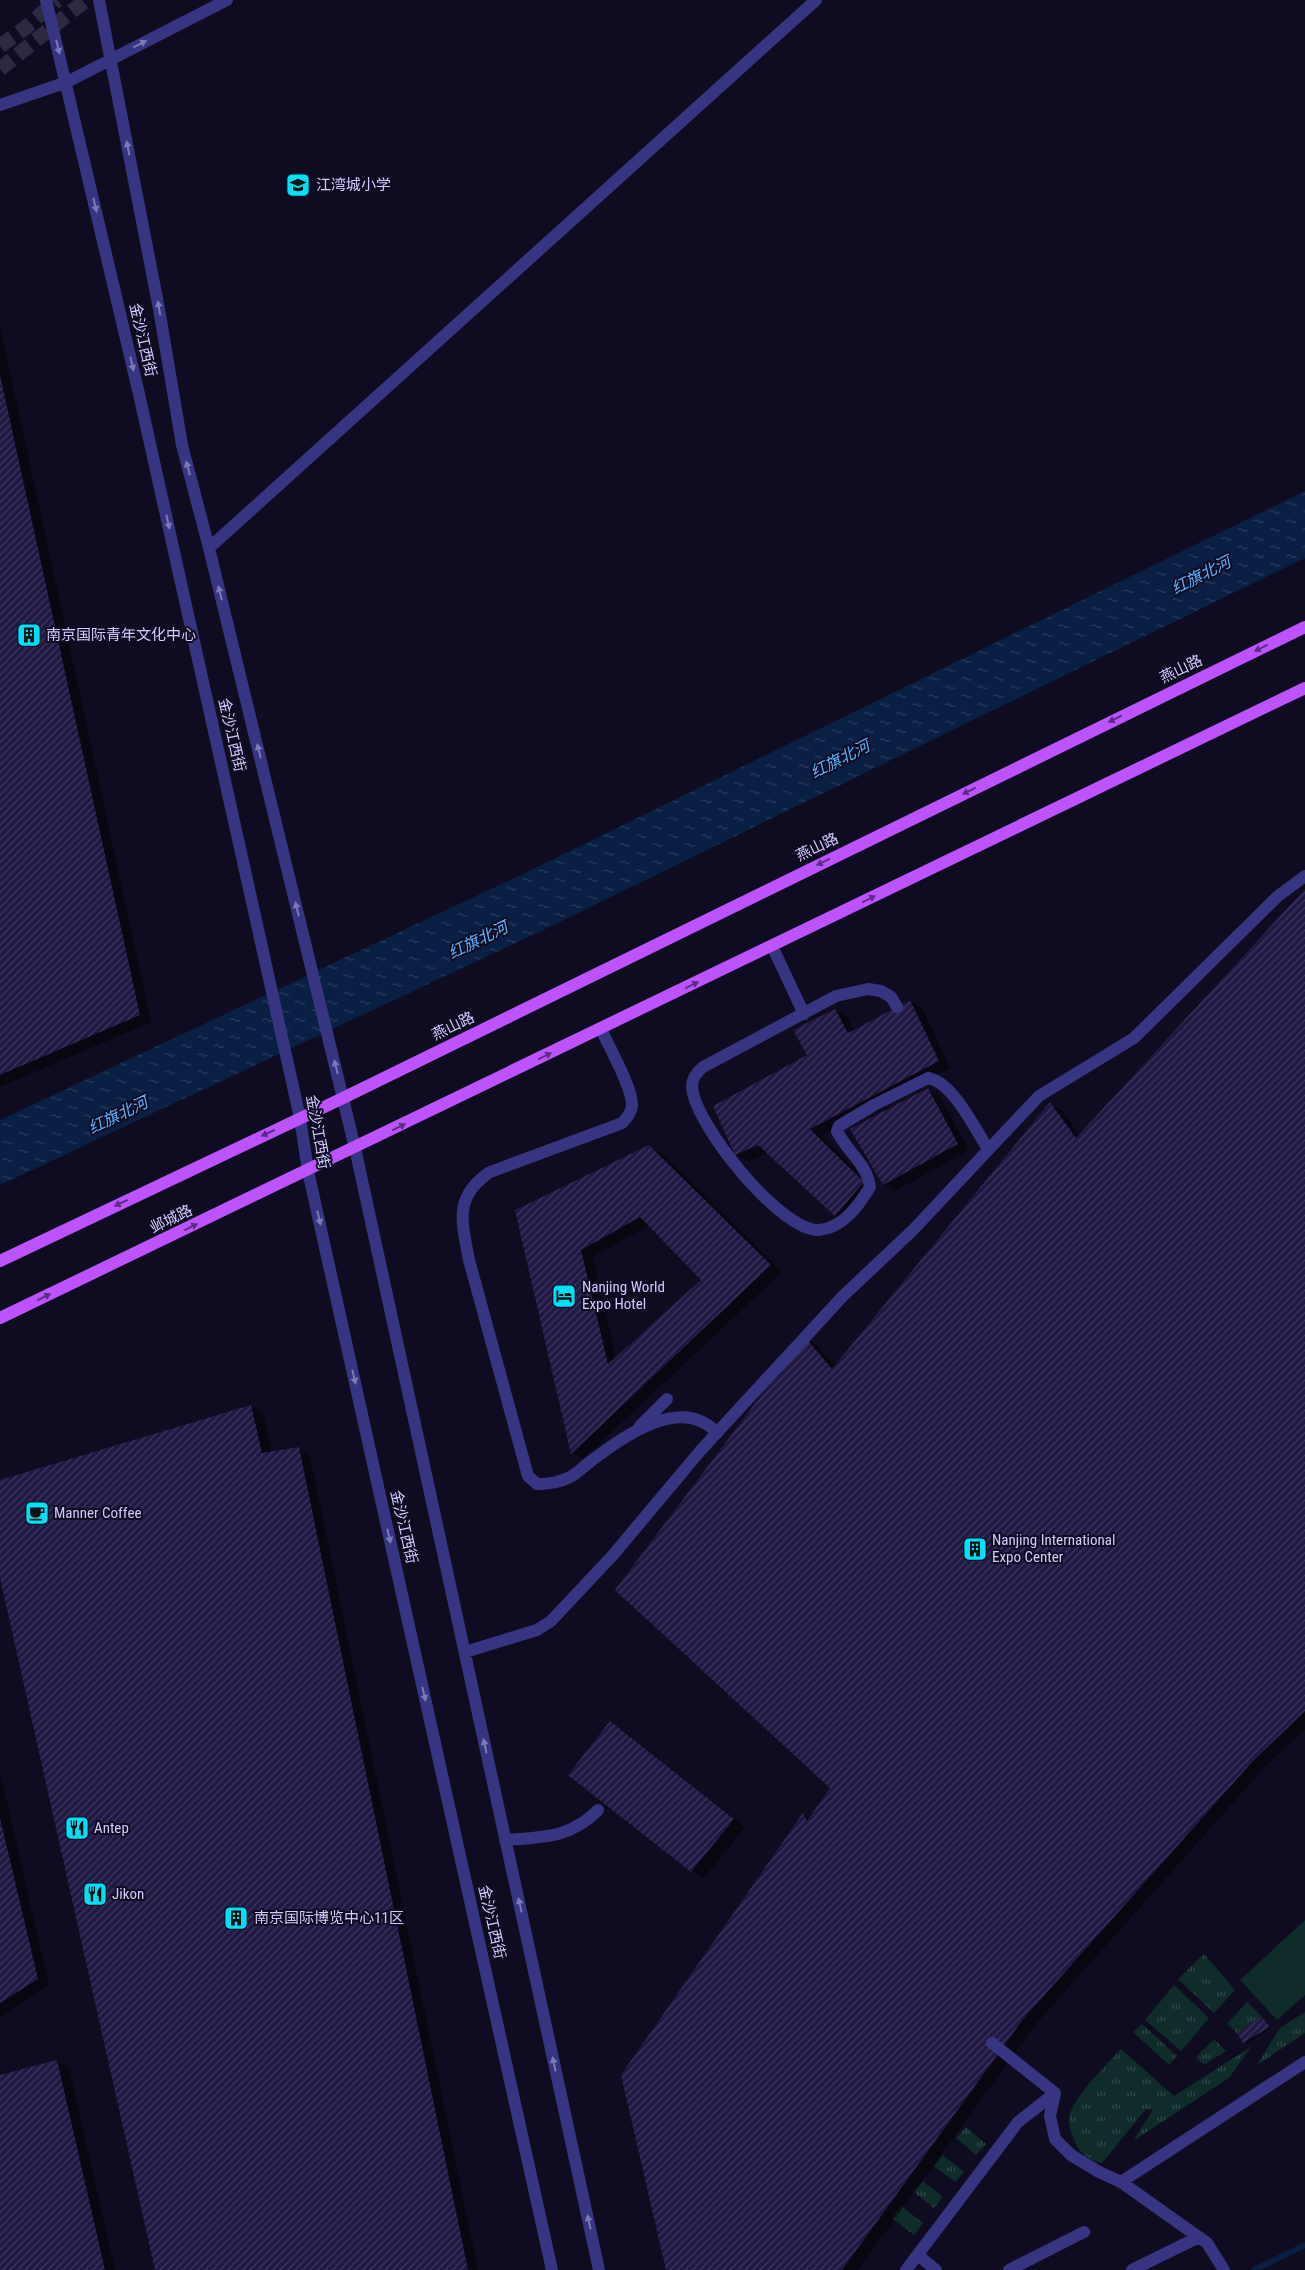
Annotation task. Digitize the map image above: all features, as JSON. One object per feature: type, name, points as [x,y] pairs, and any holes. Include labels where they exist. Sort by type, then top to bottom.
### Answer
[{"type":"main road","name":"燕山路","points":[[343,1098],[1305,627]]},
{"type":"main road","points":[[355,1148],[1305,688]]},
{"type":"main road","points":[[0,1261],[343,1098]]},
{"type":"main road","name":"邺城路","points":[[0,1318],[355,1148]]},
{"type":"street","name":"金沙江西街","points":[[46,0],[67,82],[137,384],[300,1118],[308,1171],[552,2270]]},
{"type":"street","name":"金沙江西街","points":[[99,0],[159,310],[182,445],[209,548],[355,1148],[600,2270]]},
{"type":"street","points":[[0,105],[67,82],[227,0]]},
{"type":"street","points":[[209,548],[816,0]]},
{"type":"street","points":[[465,1652],[537,1630],[551,1621],[613,1555],[717,1433],[843,1296],[913,1230],[1039,1096],[1134,1038],[1278,896],[1305,876]]},
{"type":"street","points":[[772,946],[804,1014]]},
{"type":"street","points":[[897,1007],[891,997],[881,991],[868,989],[836,996],[703,1067],[694,1077],[692,1085],[694,1099],[705,1122],[734,1165],[775,1207],[798,1226],[819,1230],[837,1224],[857,1207],[870,1187],[869,1176],[861,1163],[839,1137],[837,1131],[839,1126],[867,1108],[928,1078],[942,1084],[951,1092],[988,1149]]},
{"type":"street","points":[[601,1029],[630,1095],[632,1107],[629,1115],[622,1123],[490,1172],[476,1181],[467,1192],[463,1207],[463,1228],[469,1260],[528,1476],[537,1484],[553,1484],[571,1476],[632,1433],[667,1399]]},
{"type":"street","points":[[632,1433],[664,1419],[691,1417],[704,1422],[717,1433]]},
{"type":"street","points":[[505,1840],[558,1835],[586,1823],[598,1810]]},
{"type":"street","points":[[992,2043],[1055,2093]]},
{"type":"street","points":[[1121,2182],[1305,2062]]},
{"type":"street","points":[[1055,2093],[1050,2116],[1055,2139],[1071,2155],[1099,2172],[1121,2182],[1208,2243],[1224,2270]]},
{"type":"street","points":[[906,2270],[1018,2122],[1055,2093]]},
{"type":"street","points":[[1010,2270],[1084,2232]]},
{"type":"street","points":[[1132,2270],[1199,2237]]},
{"type":"street","points":[[918,2255],[936,2270]]},
{"type":"green space","points":[[1305,1920],[1305,1995],[1277,2020],[1240,1980]]},
{"type":"green space","points":[[1204,1954],[1235,1990],[1214,2013],[1178,1979]]},
{"type":"green space","points":[[1174,1985],[1209,2018],[1181,2051],[1145,2020]]},
{"type":"green space","points":[[1247,2002],[1262,2017],[1237,2033],[1227,2024]]},
{"type":"green space","points":[[1305,2012],[1305,2033],[1257,2065],[1280,2028]]},
{"type":"green space","points":[[1142,2024],[1177,2056],[1169,2065],[1133,2032]]},
{"type":"green space","points":[[1214,2039],[1226,2051],[1204,2065],[1196,2057]]},
{"type":"green space","points":[[1251,2047],[1229,2078],[1133,2141],[1153,2110],[1146,2109],[1102,2163],[1088,2157],[1077,2146],[1069,2120],[1075,2103],[1098,2073],[1121,2049],[1174,2096]]},
{"type":"green space","points":[[966,2127],[986,2144],[976,2155],[956,2138]]},
{"type":"green space","points":[[943,2155],[964,2172],[955,2182],[934,2166]]},
{"type":"green space","points":[[923,2181],[943,2197],[934,2208],[914,2192]]},
{"type":"green space","points":[[901,2206],[923,2223],[914,2235],[892,2218]]},
{"type":"water","name":"红旗北河","points":[[1305,491],[1305,558],[541,931],[0,1185],[0,1120],[525,873]]},
{"type":"building","name":"南京国际青年文化中心","points":[[0,375],[140,1015],[0,1075]]},
{"type":"building","name":"Nanjing International Expo Center","points":[[1305,889],[1305,1711],[1253,1761],[1024,2018],[842,2270],[666,2270],[621,2075],[803,1813],[807,1821],[830,1788],[615,1590],[805,1337],[832,1369],[1050,1102],[1076,1138]]},
{"type":"building","points":[[910,1000],[939,1061],[810,1129],[864,1182],[835,1216],[758,1145],[735,1155],[713,1106],[807,1055],[793,1030],[835,1009],[848,1033]]},
{"type":"building","points":[[928,1088],[958,1144],[883,1185],[850,1129]]},
{"type":"building","name":"Nanjing World Expo Hotel","points":[[649,1145],[771,1265],[571,1454],[515,1210]],"holes":[[[640,1217],[701,1280],[608,1364],[581,1250]]]},
{"type":"building","name":"南京国际博览中心11区","points":[[251,1405],[262,1453],[299,1447],[468,2270],[155,2270],[0,1578],[0,1480]]},
{"type":"building","points":[[610,1721],[734,1819],[691,1872],[568,1775]]},
{"type":"building","points":[[0,1818],[38,1979],[0,2003]]},
{"type":"building","points":[[1262,2017],[1270,2027],[1243,2043],[1237,2033]]},
{"type":"building","points":[[57,2060],[105,2270],[0,2270],[0,2075]]},
{"type":"waterway","points":[[1254,2270],[1305,2245]]},
{"type":"tunnel","points":[[0,46],[24,29],[57,0]]},
{"type":"tunnel","points":[[0,69],[86,0]]},
{"type":"place","name":"江湾城小学","points":[[298,185]]},
{"type":"place","name":"南京国际青年文化中心","points":[[29,635]]},
{"type":"place","name":"Nanjing World Expo Hotel","points":[[564,1296]]},
{"type":"place","name":"Manner Coffee","points":[[37,1513]]},
{"type":"place","name":"Nanjing International Expo Center","points":[[975,1549]]},
{"type":"place","name":"Antep","points":[[77,1828]]},
{"type":"place","name":"Jikon","points":[[95,1894]]},
{"type":"place","name":"南京国际博览中心11区","points":[[236,1918]]}]
